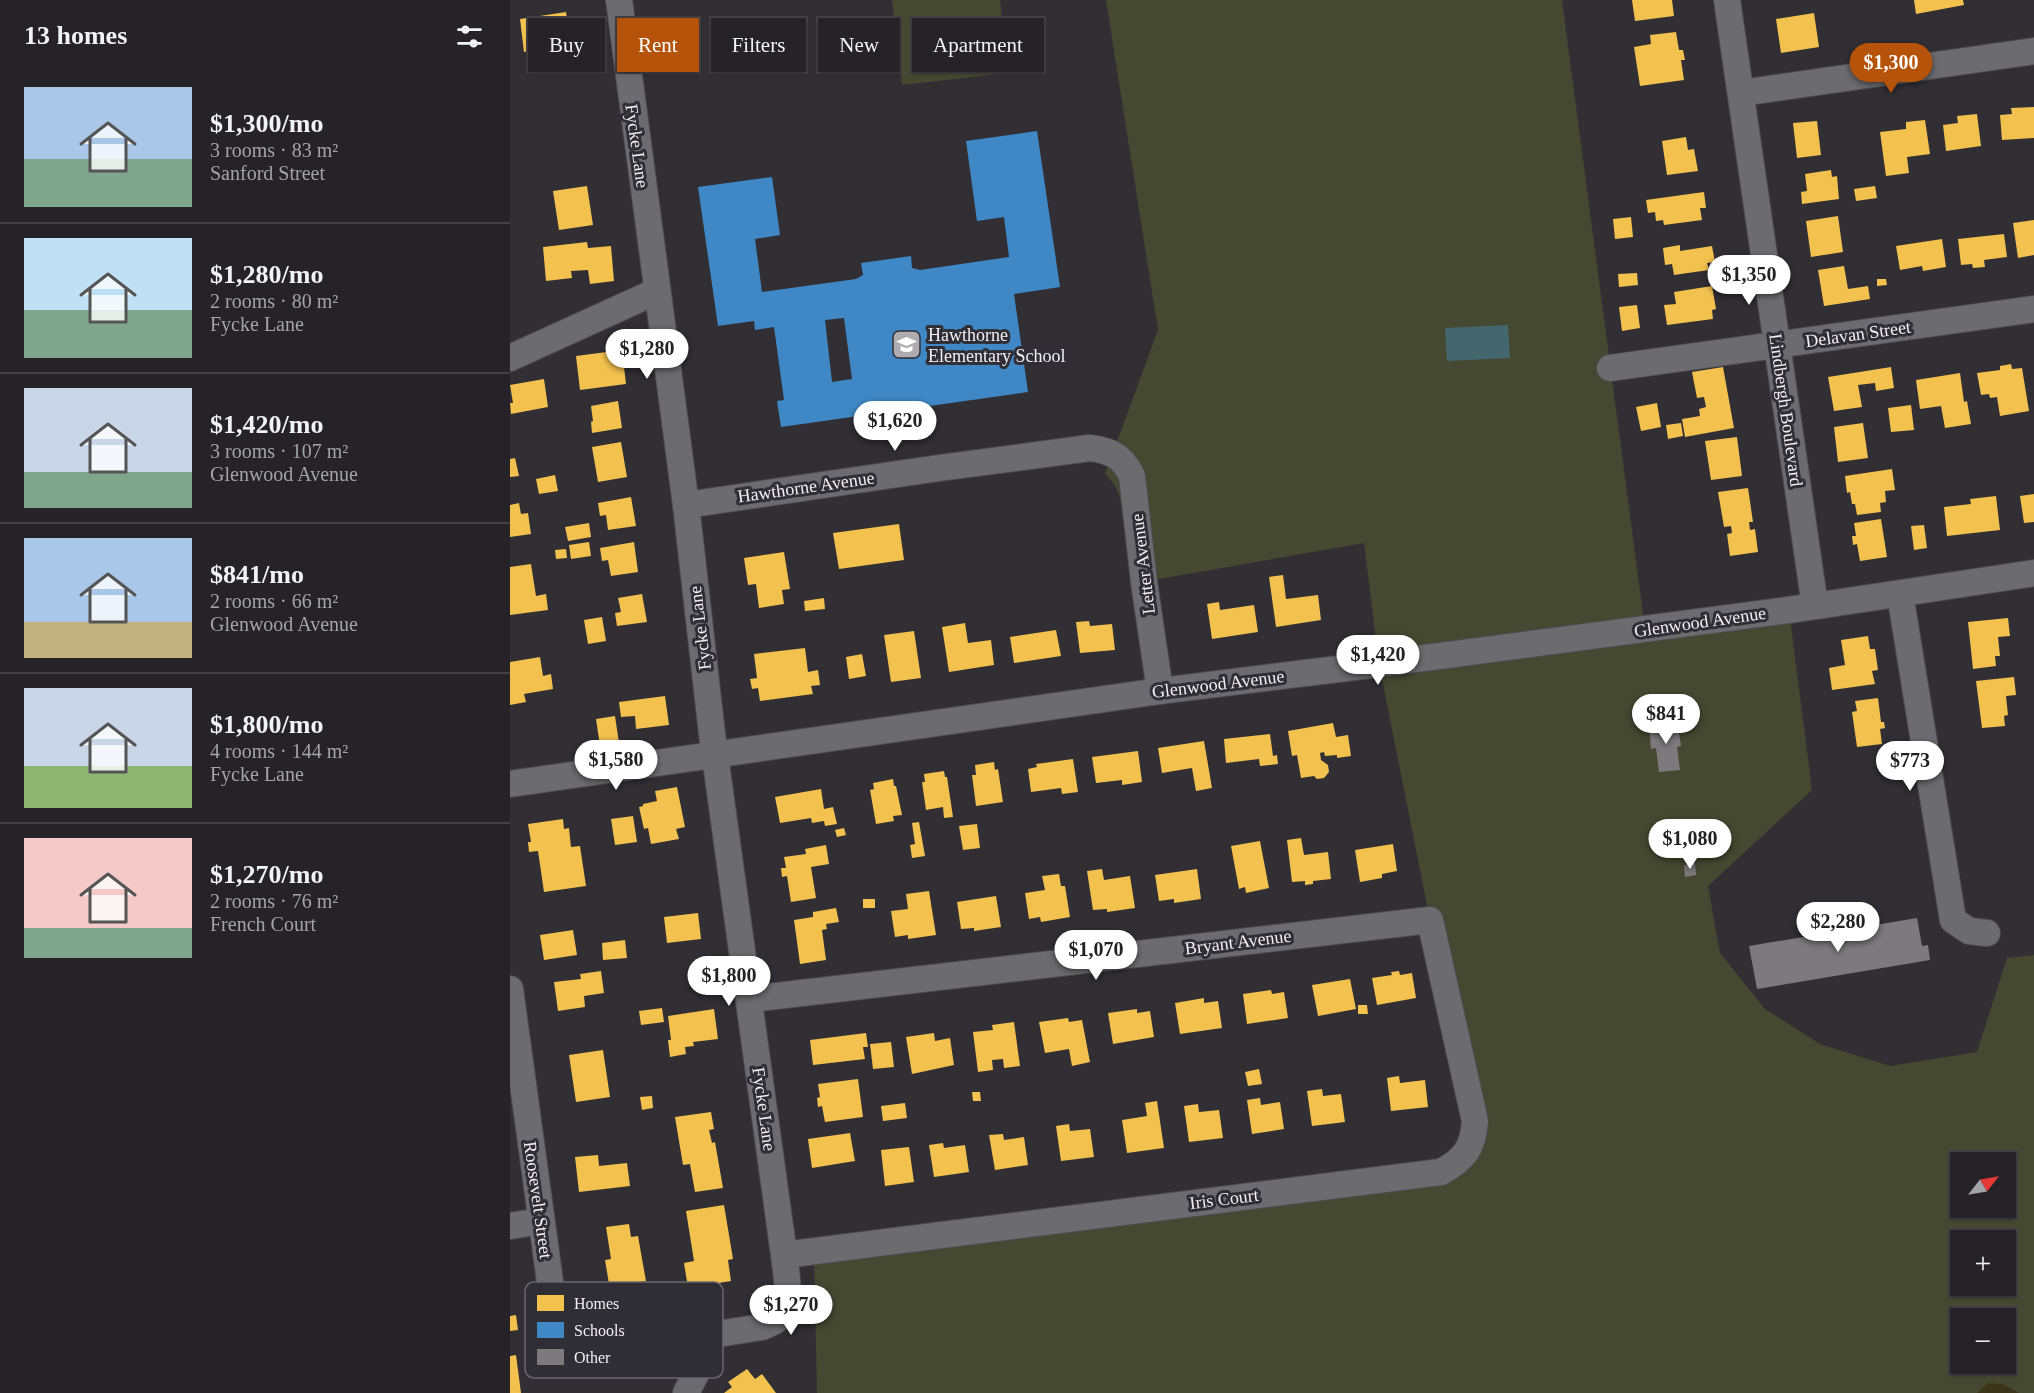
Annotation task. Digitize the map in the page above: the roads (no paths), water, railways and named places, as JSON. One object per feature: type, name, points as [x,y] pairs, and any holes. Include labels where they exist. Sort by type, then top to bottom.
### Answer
[{"type":"street","name":"Fycke Lane","points":[[619,0],[787,1286],[786,1305],[778,1319],[762,1327],[723,1334]]},
{"type":"street","name":"Lindbergh Boulevard","points":[[1727,0],[1815,606]]},
{"type":"street","points":[[1741,93],[2034,51]]},
{"type":"street","points":[[510,358],[657,291]]},
{"type":"street","name":"Delavan Street","points":[[1610,368],[2034,309]]},
{"type":"street","name":"Hawthorne Avenue","points":[[686,505],[1090,448],[1105,450]]},
{"type":"street","name":"Letter Avenue","points":[[1105,450],[1124,460],[1132,476],[1160,691]]},
{"type":"street","name":"Glenwood Avenue","points":[[510,784],[1160,691],[1414,660],[1815,606],[2034,573]]},
{"type":"street","points":[[1900,594],[1953,920],[1969,931],[1987,933]]},
{"type":"street","name":"Bryant Avenue","points":[[750,999],[1430,920],[1440,966]]},
{"type":"street","name":"Iris Court","points":[[784,1255],[1441,1172],[1455,1164],[1467,1152],[1474,1137],[1475,1121],[1440,966]]},
{"type":"street","name":"Roosevelt Street","points":[[510,989],[550,1282]]},
{"type":"street","points":[[510,1226],[541,1221]]},
{"type":"street","points":[[686,1393],[694,1378]]},
{"type":"water","points":[[1508,325],[1510,358],[1447,361],[1445,328]]},
{"type":"place","name":"Hawthorne Elementary School","points":[[907,345]]}]
